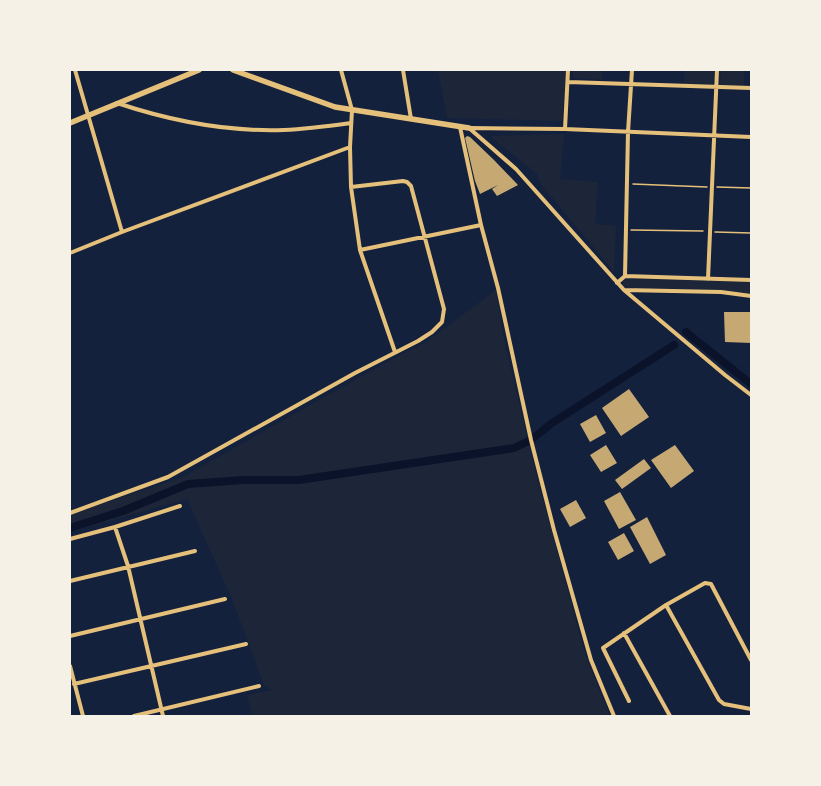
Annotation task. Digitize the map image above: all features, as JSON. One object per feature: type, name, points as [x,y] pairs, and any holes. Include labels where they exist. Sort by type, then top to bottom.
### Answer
[{"type":"street","points":[[75,70],[122,232]]},
{"type":"street","points":[[70,123],[199,70]]},
{"type":"street","points":[[234,70],[335,107],[460,127],[565,129],[751,137]]},
{"type":"street","points":[[341,70],[352,110],[350,147],[351,187],[360,250],[395,352]]},
{"type":"street","points":[[402,70],[411,119]]},
{"type":"street","points":[[565,129],[568,70]]},
{"type":"street","points":[[625,276],[628,132],[632,70]]},
{"type":"street","points":[[708,278],[717,70]]},
{"type":"street","points":[[568,82],[751,88]]},
{"type":"street","points":[[117,103],[149,114],[182,122],[249,130],[317,128],[351,123]]},
{"type":"street","points":[[460,127],[481,225],[498,288],[531,440],[554,530],[591,660],[614,716]]},
{"type":"street","points":[[469,128],[516,169],[624,290],[751,395]]},
{"type":"street","points":[[70,252],[350,147]]},
{"type":"street","points":[[70,513],[168,477],[348,377],[418,341],[432,332],[442,322],[444,309],[411,186],[407,182],[403,181],[351,187]]},
{"type":"street","points":[[360,250],[481,225]]},
{"type":"street","points":[[617,283],[625,276],[751,280]]},
{"type":"street","points":[[624,290],[721,292],[751,296]]},
{"type":"street","points":[[70,539],[116,527],[180,506]]},
{"type":"street","points":[[116,527],[128,566],[163,716]]},
{"type":"street","points":[[70,581],[195,551]]},
{"type":"street","points":[[629,701],[603,648],[666,605],[705,583],[711,584],[751,660]]},
{"type":"street","points":[[70,636],[140,618],[225,599]]},
{"type":"street","points":[[666,605],[719,700],[724,704],[751,709]]},
{"type":"street","points":[[624,633],[670,716]]},
{"type":"street","points":[[74,684],[246,644]]},
{"type":"street","points":[[70,666],[83,716]]},
{"type":"street","points":[[134,716],[259,686]]},
{"type":"path","points":[[627,183],[751,188]]},
{"type":"path","points":[[625,230],[751,233]]},
{"type":"shaded area","points":[[438,70],[566,70],[562,121],[447,118]]},
{"type":"shaded area","points":[[573,70],[602,70],[602,80],[573,78]]},
{"type":"shaded area","points":[[685,70],[714,70],[713,85],[684,84]]},
{"type":"shaded area","points":[[721,70],[744,70],[744,87],[720,85]]},
{"type":"shaded area","points":[[564,134],[560,179],[598,182],[595,224],[616,226],[614,272],[540,183],[537,174],[490,136]]},
{"type":"shaded area","points":[[626,278],[751,282],[751,294],[624,288],[621,285]]},
{"type":"shaded area","points":[[496,290],[504,339],[533,462],[585,654],[610,716],[252,716],[247,695],[272,690],[264,685],[232,599],[187,499],[70,532],[70,514],[181,478],[385,363],[426,342]]},
{"type":"building","points":[[467,136],[470,137],[494,160],[518,185],[497,196],[492,189],[498,185],[480,194],[475,181],[465,138]]},
{"type":"building","points":[[724,312],[751,312],[751,343],[725,342]]},
{"type":"building","points":[[629,389],[649,417],[621,436],[602,408]]},
{"type":"building","points":[[596,415],[606,433],[590,442],[580,424]]},
{"type":"building","points":[[606,445],[617,463],[601,472],[590,455]]},
{"type":"building","points":[[675,445],[694,471],[671,488],[651,460]]},
{"type":"building","points":[[644,459],[651,468],[622,489],[615,480]]},
{"type":"building","points":[[620,492],[636,520],[619,529],[604,501]]},
{"type":"building","points":[[576,500],[586,518],[570,527],[560,509]]},
{"type":"building","points":[[647,517],[666,555],[650,564],[630,527]]},
{"type":"building","points":[[624,533],[634,551],[618,560],[608,542]]},
{"type":"waterway","points":[[686,332],[751,384]]},
{"type":"waterway","points":[[70,528],[123,511],[188,484],[243,480],[299,480],[514,448],[531,440],[552,423],[674,345]]}]
